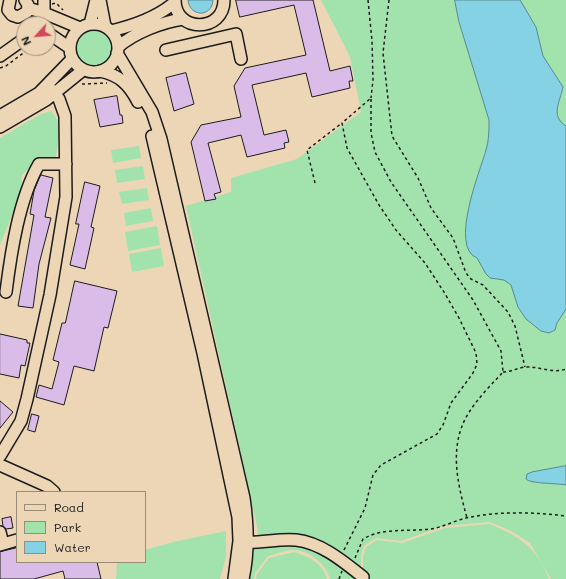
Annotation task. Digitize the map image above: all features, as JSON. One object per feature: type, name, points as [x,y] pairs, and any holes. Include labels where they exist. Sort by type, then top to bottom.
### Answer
[{"type":"lane","points":[[10,0],[8,7],[10,13],[15,17],[25,8],[44,13],[80,28]]},
{"type":"lane","points":[[43,16],[44,0]]},
{"type":"lane","points":[[90,24],[96,0]]},
{"type":"lane","points":[[100,0],[108,29],[116,38],[118,50],[152,112],[169,168],[247,516],[243,542],[234,579]]},
{"type":"lane","points":[[175,1],[176,9],[183,19],[189,23],[203,25],[211,23],[218,18],[223,10],[224,0]]},
{"type":"lane","points":[[0,126],[18,118],[52,89],[71,53],[74,34],[80,28],[90,24],[108,29],[122,28],[166,10],[175,1]]},
{"type":"lane","points":[[100,71],[111,64],[118,50],[127,39],[172,21],[183,19]]},
{"type":"lane","points":[[203,25],[207,41]]},
{"type":"lane","points":[[166,50],[236,34],[241,59]]},
{"type":"lane","points":[[56,40],[71,53],[84,70]]},
{"type":"lane","points":[[0,56],[16,45]]},
{"type":"lane","points":[[0,116],[74,78],[84,70],[114,74],[124,81],[136,96],[154,142],[229,473],[243,542],[243,579]]},
{"type":"lane","points":[[0,456],[21,421],[50,295],[63,223],[66,197],[64,116],[59,99],[52,89]]},
{"type":"lane","points":[[6,292],[12,245],[33,176],[39,164],[66,164]]},
{"type":"lane","points":[[0,465],[47,486],[53,491]]},
{"type":"lane","points":[[0,532],[2,545],[16,540]]},
{"type":"lane","points":[[243,542],[296,540],[313,544],[340,559],[362,577]]},
{"type":"path","points":[[368,0],[372,41],[373,80],[371,98],[371,133],[375,152],[391,182],[477,306],[501,351],[503,372],[467,415],[460,431],[456,455],[457,483],[467,518]]},
{"type":"path","points":[[389,0],[383,53],[392,136],[418,178],[431,208],[453,238],[466,273],[471,279],[483,285],[508,312],[516,326],[525,368]]},
{"type":"path","points":[[0,68],[6,66],[19,56]]},
{"type":"path","points":[[74,78],[78,84],[106,83],[112,85]]},
{"type":"path","points":[[315,183],[307,150],[342,124],[371,98]]},
{"type":"path","points":[[339,579],[342,571],[340,559],[365,508],[373,475],[381,465],[437,434],[443,425],[451,403],[473,373],[477,364],[476,353],[459,318],[444,292],[425,263],[396,230],[379,205],[347,148],[342,124]]},
{"type":"path","points":[[503,372],[511,372],[525,368],[559,372],[566,369]]},
{"type":"path","points":[[351,567],[363,539],[373,534],[433,528],[467,518],[542,513],[566,516]]},
{"type":"green space","points":[[321,0],[566,0],[566,579],[551,579],[530,543],[511,531],[490,522],[444,526],[401,541],[376,538],[364,546],[361,555],[361,579],[330,579],[325,568],[311,555],[305,552],[293,550],[268,556],[255,573],[254,579],[248,579],[258,531],[186,206],[231,192],[231,178],[297,159],[361,112],[350,57]]},
{"type":"green space","points":[[98,31],[107,36],[111,42],[111,56],[107,62],[98,67],[90,67],[81,62],[77,56],[76,45],[81,36],[87,32]]},
{"type":"green space","points":[[51,111],[58,121],[59,127],[56,157],[39,160],[22,175],[21,193],[0,245],[0,138],[39,115]]},
{"type":"green space","points":[[139,146],[141,158],[113,163],[111,150]]},
{"type":"green space","points":[[143,166],[145,179],[117,183],[115,170]]},
{"type":"green space","points":[[147,188],[149,200],[122,204],[119,192]]},
{"type":"green space","points":[[151,208],[153,221],[126,226],[124,213]]},
{"type":"green space","points":[[157,226],[160,245],[128,251],[125,232]]},
{"type":"green space","points":[[161,248],[164,266],[132,272],[129,254]]},
{"type":"green space","points":[[490,524],[526,544],[539,559],[549,579],[363,579],[363,556],[366,547],[377,540],[402,543],[445,528]]},
{"type":"green space","points":[[226,531],[226,557],[220,579],[116,579],[117,563],[146,563],[146,550],[173,542]]},
{"type":"green space","points":[[294,552],[318,564],[325,573],[327,579],[256,579],[257,574],[269,558]]},
{"type":"water","points":[[188,0],[213,0],[212,6],[209,10],[200,13],[192,10],[189,6]]},
{"type":"water","points":[[455,0],[520,0],[536,27],[543,56],[563,87],[558,103],[557,113],[558,118],[566,126],[566,309],[557,323],[555,330],[549,333],[541,331],[526,319],[518,307],[511,285],[504,280],[490,278],[477,258],[469,251],[466,239],[466,225],[473,190],[487,146],[489,120],[459,22]]},
{"type":"water","points":[[566,466],[566,485],[533,482],[526,479],[527,474],[532,472]]},
{"type":"building","points":[[236,0],[313,0],[330,71],[350,66],[353,81],[349,81],[350,88],[312,97],[306,73],[252,85],[264,135],[286,130],[289,142],[284,143],[285,148],[247,157],[241,135],[208,143],[221,192],[214,194],[216,199],[205,201],[191,142],[201,125],[241,117],[234,86],[245,68],[306,55],[294,5],[240,17]]},
{"type":"building","points":[[186,73],[194,104],[174,111],[166,78]]},
{"type":"building","points":[[117,96],[123,123],[100,127],[94,100]]},
{"type":"building","points":[[41,175],[53,178],[45,217],[51,218],[39,264],[33,308],[18,306],[34,215],[30,214],[34,191]]},
{"type":"building","points":[[85,182],[100,186],[91,227],[94,228],[85,269],[70,265],[79,224],[76,224]]},
{"type":"building","points":[[75,281],[117,291],[108,328],[104,327],[94,371],[74,366],[64,405],[36,397],[39,385],[52,389],[59,362],[53,360],[62,323],[65,323]]},
{"type":"building","points":[[0,334],[27,340],[27,343],[30,343],[25,366],[21,365],[19,378],[0,374]]},
{"type":"building","points":[[0,401],[13,412],[0,428]]},
{"type":"building","points":[[32,414],[39,416],[35,432],[28,430]]},
{"type":"building","points":[[11,517],[13,528],[6,529],[3,526],[2,519]]},
{"type":"building","points":[[16,548],[16,563],[97,563],[101,579],[65,579],[63,571],[34,579],[0,579],[0,552]]}]
